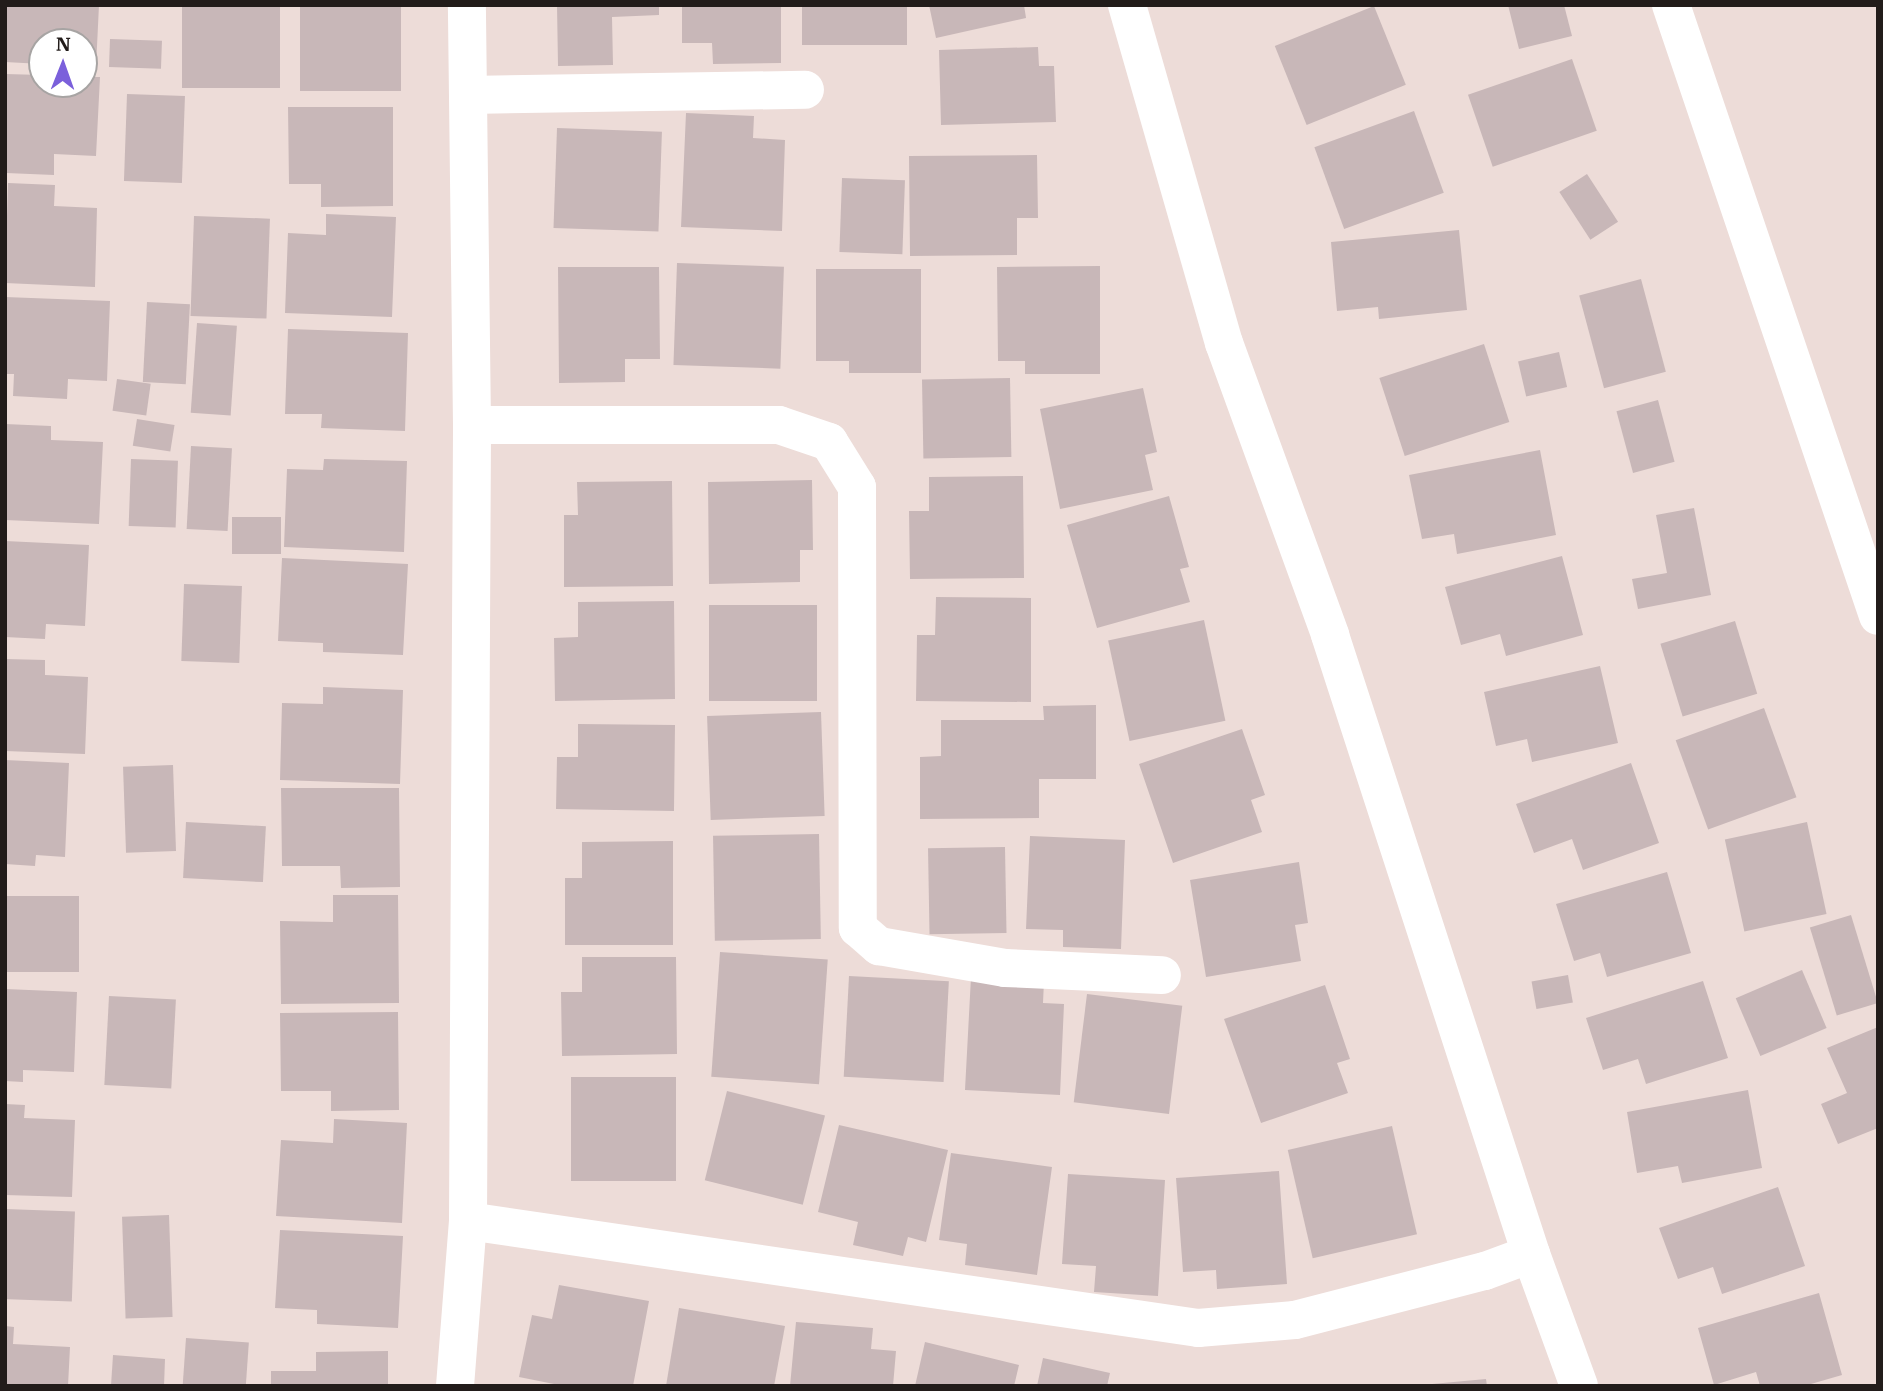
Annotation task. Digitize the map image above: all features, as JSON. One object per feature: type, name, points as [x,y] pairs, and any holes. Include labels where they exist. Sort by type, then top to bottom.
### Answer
[{"type":"street","points":[[455,1386],[468,1220],[472,425],[467,5]]},
{"type":"street","points":[[1127,5],[1224,343],[1330,635],[1531,1254],[1579,1386]]},
{"type":"street","points":[[1671,5],[1878,616]]},
{"type":"street","points":[[468,96],[805,90]]},
{"type":"street","points":[[472,425],[779,425],[829,442],[857,487],[858,928],[879,946],[1005,968],[1162,975]]},
{"type":"street","points":[[468,1220],[1198,1328],[1295,1320],[1485,1271],[1531,1254]]},
{"type":"building","points":[[5,5],[99,5],[98,28],[28,28],[28,63],[5,62]]},
{"type":"building","points":[[182,5],[280,5],[280,88],[182,88]]},
{"type":"building","points":[[300,5],[401,5],[401,91],[300,91]]},
{"type":"building","points":[[557,5],[659,5],[659,15],[612,17],[613,65],[558,66]]},
{"type":"building","points":[[682,5],[781,5],[781,63],[713,64],[712,43],[682,43]]},
{"type":"building","points":[[802,5],[907,5],[907,45],[802,45]]},
{"type":"building","points":[[929,5],[1024,5],[1026,18],[936,38]]},
{"type":"building","points":[[1508,5],[1564,5],[1572,36],[1519,49]]},
{"type":"building","points":[[1374,6],[1406,85],[1307,125],[1275,46]]},
{"type":"building","points":[[110,39],[162,41],[161,69],[109,67]]},
{"type":"building","points":[[1038,47],[1039,66],[1054,66],[1056,122],[941,125],[939,50]]},
{"type":"building","points":[[1572,59],[1597,131],[1493,167],[1468,95]]},
{"type":"building","points":[[5,74],[28,75],[28,98],[98,98],[100,77],[96,156],[54,154],[54,175],[6,173]]},
{"type":"building","points":[[127,94],[185,96],[182,183],[124,181]]},
{"type":"building","points":[[288,107],[393,107],[393,206],[321,207],[321,184],[289,184]]},
{"type":"building","points":[[1414,111],[1444,193],[1344,229],[1314,147]]},
{"type":"building","points":[[686,113],[754,116],[753,138],[785,140],[782,231],[681,227]]},
{"type":"building","points":[[557,128],[662,132],[658,232],[554,228]]},
{"type":"building","points":[[1037,155],[1038,218],[1017,218],[1017,255],[910,256],[909,156]]},
{"type":"building","points":[[1587,174],[1618,222],[1590,240],[1559,192]]},
{"type":"building","points":[[842,178],[905,180],[902,254],[839,252]]},
{"type":"building","points":[[8,183],[55,185],[54,206],[97,208],[95,287],[5,283]]},
{"type":"building","points":[[326,214],[396,217],[392,317],[285,313],[288,233],[326,235]]},
{"type":"building","points":[[194,216],[270,219],[266,319],[191,316]]},
{"type":"building","points":[[1459,230],[1467,310],[1379,319],[1378,307],[1337,311],[1331,242]]},
{"type":"building","points":[[677,263],[784,267],[780,369],[673,365]]},
{"type":"building","points":[[1100,266],[1100,374],[1025,374],[1025,361],[998,361],[997,267]]},
{"type":"building","points":[[558,267],[659,267],[660,359],[625,359],[625,382],[559,383]]},
{"type":"building","points":[[816,269],[921,269],[921,373],[849,373],[849,361],[816,361]]},
{"type":"building","points":[[1641,279],[1666,372],[1604,388],[1579,296]]},
{"type":"building","points":[[5,297],[110,301],[107,381],[68,379],[67,399],[13,396],[14,374],[5,374]]},
{"type":"building","points":[[147,302],[190,304],[186,384],[143,382]]},
{"type":"building","points":[[197,323],[237,326],[231,416],[191,413]]},
{"type":"building","points":[[288,329],[408,333],[405,431],[321,428],[322,414],[285,414]]},
{"type":"building","points":[[1484,344],[1509,422],[1405,456],[1379,378]]},
{"type":"building","points":[[1559,352],[1567,387],[1526,397],[1518,361]]},
{"type":"building","points":[[1010,378],[1011,457],[923,459],[922,380]]},
{"type":"building","points":[[117,379],[151,384],[146,415],[113,411]]},
{"type":"building","points":[[1143,388],[1157,452],[1145,455],[1153,490],[1060,509],[1040,409]]},
{"type":"building","points":[[1658,400],[1675,462],[1633,473],[1616,411]]},
{"type":"building","points":[[137,419],[175,425],[170,452],[133,446]]},
{"type":"building","points":[[5,424],[51,426],[51,440],[103,442],[99,524],[5,520]]},
{"type":"building","points":[[191,446],[232,448],[228,531],[187,529]]},
{"type":"building","points":[[1540,450],[1556,535],[1457,554],[1454,534],[1422,539],[1409,475]]},
{"type":"building","points":[[131,459],[178,461],[176,528],[129,526]]},
{"type":"building","points":[[324,459],[407,461],[404,552],[284,547],[287,469],[323,470]]},
{"type":"building","points":[[1023,476],[1024,578],[910,579],[909,511],[929,511],[929,477]]},
{"type":"building","points":[[812,480],[813,550],[800,550],[800,582],[709,584],[708,482]]},
{"type":"building","points":[[672,481],[673,586],[564,587],[564,515],[578,515],[577,482]]},
{"type":"building","points":[[1169,496],[1189,567],[1180,569],[1190,602],[1097,628],[1067,525]]},
{"type":"building","points":[[1694,508],[1711,595],[1638,609],[1632,579],[1667,573],[1656,515]]},
{"type":"building","points":[[232,517],[281,517],[281,554],[232,554]]},
{"type":"building","points":[[5,541],[89,545],[85,626],[46,624],[45,639],[5,637]]},
{"type":"building","points":[[1562,556],[1583,635],[1506,656],[1500,634],[1461,645],[1445,587]]},
{"type":"building","points":[[282,558],[408,564],[403,655],[323,652],[323,643],[278,641]]},
{"type":"building","points":[[184,584],[242,586],[239,663],[181,661]]},
{"type":"building","points":[[936,597],[1031,598],[1031,702],[916,701],[917,635],[935,635]]},
{"type":"building","points":[[674,601],[675,699],[555,701],[554,638],[578,637],[578,602]]},
{"type":"building","points":[[709,605],[817,605],[817,701],[709,701]]},
{"type":"building","points":[[1204,620],[1225,721],[1130,741],[1108,640]]},
{"type":"building","points":[[1735,621],[1757,694],[1683,716],[1660,644]]},
{"type":"building","points":[[5,659],[45,660],[45,675],[88,677],[85,754],[5,751]]},
{"type":"building","points":[[1600,666],[1618,743],[1532,762],[1527,739],[1496,746],[1484,692]]},
{"type":"building","points":[[323,687],[403,690],[400,784],[280,780],[282,703],[323,704]]},
{"type":"building","points":[[1096,705],[1096,779],[1039,779],[1039,818],[920,819],[920,757],[941,756],[941,720],[1044,720],[1043,706]]},
{"type":"building","points":[[1764,708],[1796,797],[1708,829],[1676,740]]},
{"type":"building","points":[[821,712],[825,816],[711,820],[707,716]]},
{"type":"building","points":[[578,724],[675,725],[674,811],[556,809],[557,757],[578,757]]},
{"type":"building","points":[[1242,729],[1265,795],[1251,800],[1262,832],[1173,863],[1139,764]]},
{"type":"building","points":[[5,760],[69,763],[65,857],[36,855],[35,866],[5,864]]},
{"type":"building","points":[[1631,763],[1659,843],[1583,870],[1572,839],[1534,853],[1516,804]]},
{"type":"building","points":[[173,765],[176,851],[126,853],[123,767]]},
{"type":"building","points":[[281,788],[399,788],[400,887],[341,888],[340,866],[282,866]]},
{"type":"building","points":[[186,822],[266,826],[263,882],[183,878]]},
{"type":"building","points":[[1807,822],[1827,914],[1744,931],[1725,839]]},
{"type":"building","points":[[819,834],[821,939],[715,941],[713,836]]},
{"type":"building","points":[[1030,836],[1125,840],[1121,949],[1063,947],[1063,930],[1026,929]]},
{"type":"building","points":[[673,841],[673,945],[565,945],[565,878],[582,878],[582,842]]},
{"type":"building","points":[[1005,847],[1007,933],[930,934],[928,848]]},
{"type":"building","points":[[1299,862],[1308,923],[1295,925],[1301,961],[1206,977],[1190,880]]},
{"type":"building","points":[[1667,872],[1691,953],[1607,977],[1600,953],[1574,961],[1556,904]]},
{"type":"building","points":[[333,895],[398,895],[399,1003],[281,1004],[280,921],[333,922]]},
{"type":"building","points":[[5,896],[79,896],[79,972],[5,972]]},
{"type":"building","points":[[1851,915],[1878,1003],[1837,1016],[1810,928]]},
{"type":"building","points":[[720,952],[828,960],[819,1084],[711,1077]]},
{"type":"building","points":[[582,957],[676,957],[677,1054],[562,1056],[561,992],[582,992]]},
{"type":"building","points":[[1802,970],[1827,1028],[1760,1056],[1736,998]]},
{"type":"building","points":[[1568,975],[1573,1003],[1536,1009],[1532,981]]},
{"type":"building","points":[[849,976],[949,981],[944,1082],[844,1077]]},
{"type":"building","points":[[971,977],[1044,981],[1043,1003],[1064,1004],[1060,1095],[965,1090]]},
{"type":"building","points":[[1703,981],[1728,1058],[1646,1084],[1638,1059],[1603,1070],[1586,1018]]},
{"type":"building","points":[[1325,985],[1350,1059],[1337,1063],[1348,1093],[1261,1123],[1224,1019]]},
{"type":"building","points":[[5,989],[77,992],[74,1072],[23,1070],[23,1082],[5,1081]]},
{"type":"building","points":[[1087,994],[1182,1006],[1169,1114],[1074,1102]]},
{"type":"building","points":[[109,996],[176,1000],[171,1088],[104,1085]]},
{"type":"building","points":[[398,1012],[399,1110],[331,1111],[331,1091],[281,1091],[280,1013]]},
{"type":"building","points":[[1878,1027],[1878,1128],[1838,1144],[1821,1104],[1847,1093],[1827,1048]]},
{"type":"building","points":[[571,1077],[676,1077],[676,1181],[571,1181]]},
{"type":"building","points":[[1748,1090],[1762,1168],[1682,1183],[1678,1166],[1637,1173],[1627,1112]]},
{"type":"building","points":[[727,1091],[825,1115],[803,1205],[705,1180]]},
{"type":"building","points":[[5,1104],[25,1105],[24,1118],[75,1120],[72,1197],[5,1195]]},
{"type":"building","points":[[334,1119],[407,1123],[402,1223],[276,1216],[281,1140],[333,1143]]},
{"type":"building","points":[[839,1125],[948,1150],[926,1242],[908,1237],[903,1256],[853,1245],[858,1222],[818,1212]]},
{"type":"building","points":[[1392,1126],[1417,1234],[1313,1258],[1288,1150]]},
{"type":"building","points":[[951,1153],[1052,1167],[1037,1275],[965,1265],[967,1244],[939,1240]]},
{"type":"building","points":[[1279,1171],[1287,1284],[1217,1289],[1216,1270],[1183,1272],[1176,1178]]},
{"type":"building","points":[[1068,1174],[1165,1180],[1158,1296],[1094,1292],[1096,1266],[1062,1264]]},
{"type":"building","points":[[1778,1187],[1805,1266],[1722,1294],[1713,1267],[1678,1279],[1659,1228]]},
{"type":"building","points":[[5,1209],[75,1211],[72,1301],[5,1299]]},
{"type":"building","points":[[169,1215],[173,1317],[126,1319],[122,1217]]},
{"type":"building","points":[[280,1230],[403,1236],[398,1328],[317,1324],[317,1310],[275,1308]]},
{"type":"building","points":[[559,1285],[649,1301],[633,1386],[564,1386],[519,1377],[532,1315],[552,1319]]},
{"type":"building","points":[[1819,1293],[1842,1375],[1804,1386],[1760,1386],[1756,1372],[1714,1385],[1698,1328]]},
{"type":"building","points":[[679,1308],[785,1326],[774,1386],[666,1386]]},
{"type":"building","points":[[796,1322],[873,1328],[871,1349],[896,1351],[893,1386],[790,1386]]},
{"type":"building","points":[[5,1326],[14,1327],[13,1344],[70,1347],[68,1386],[5,1386]]},
{"type":"building","points":[[186,1338],[249,1342],[246,1386],[183,1386]]},
{"type":"building","points":[[925,1342],[1019,1365],[1014,1386],[915,1386]]},
{"type":"building","points":[[388,1351],[388,1386],[271,1386],[271,1371],[316,1371],[316,1352]]},
{"type":"building","points":[[113,1355],[165,1359],[164,1386],[111,1386]]},
{"type":"building","points":[[1043,1358],[1110,1373],[1107,1386],[1037,1386]]},
{"type":"building","points":[[1486,1379],[1487,1386],[1432,1386],[1432,1384]]}]
